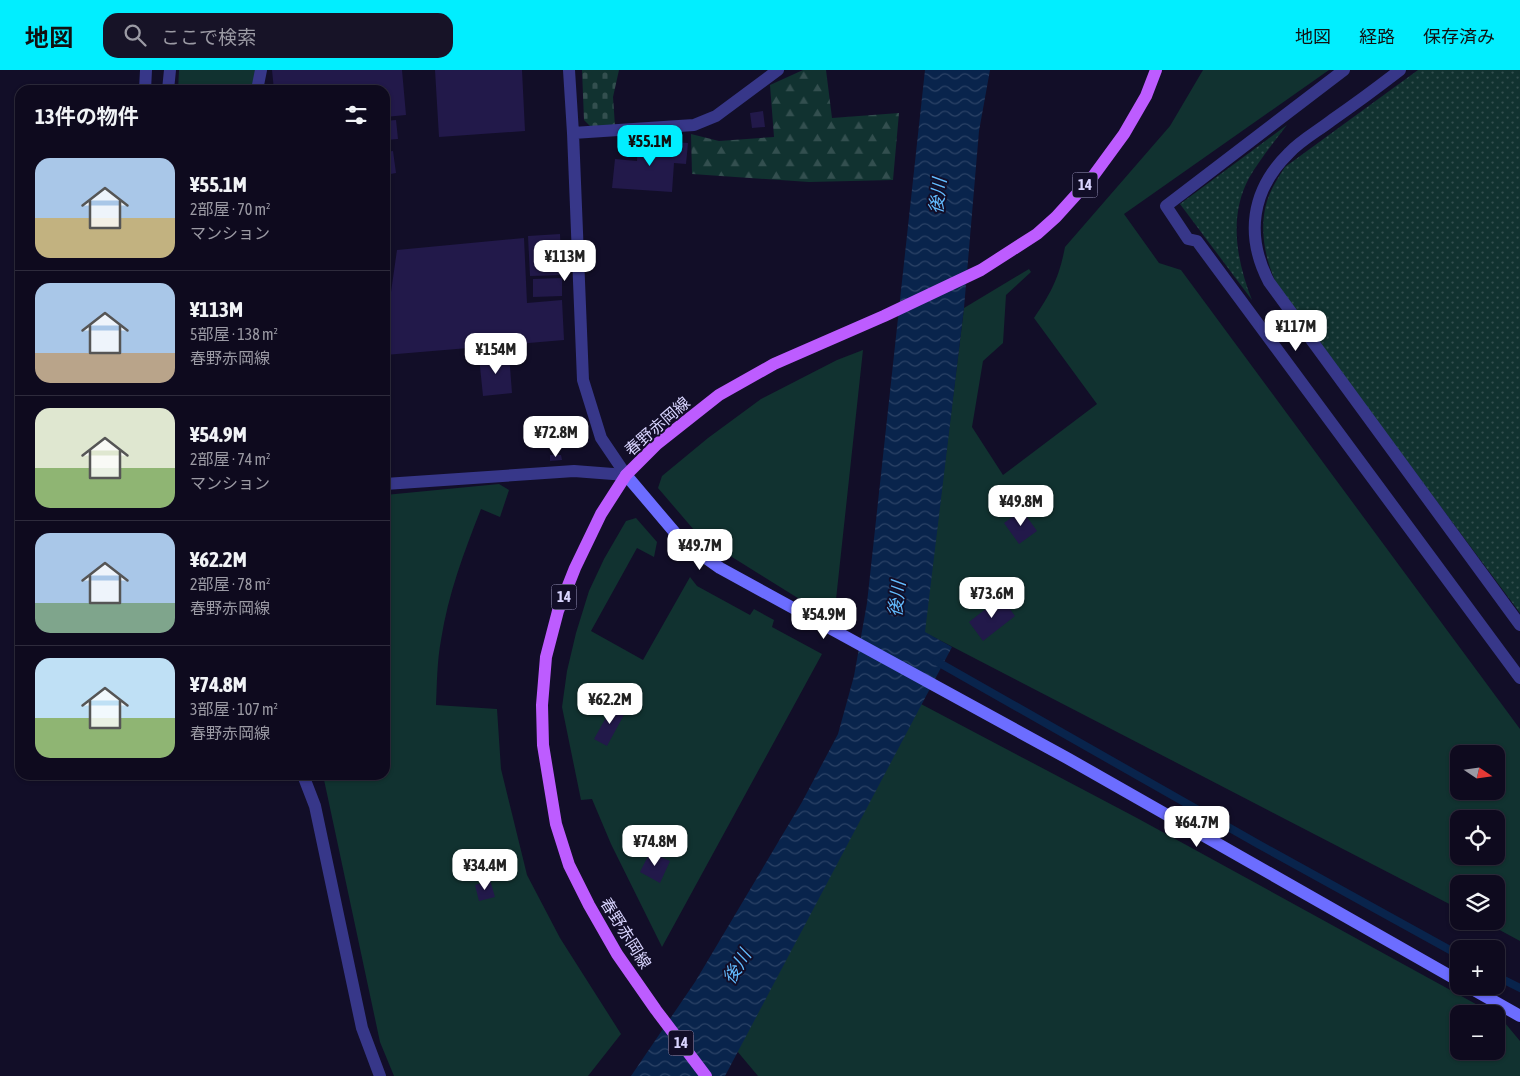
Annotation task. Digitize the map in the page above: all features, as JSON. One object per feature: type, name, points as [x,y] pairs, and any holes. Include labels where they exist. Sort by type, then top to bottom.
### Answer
[{"type":"main road","name":"春野赤岡線","points":[[706,1076],[617,954],[568,865],[556,824],[543,746],[542,704],[546,657],[558,611],[576,568],[601,514],[626,475],[657,444],[719,395],[774,364],[884,316],[981,270],[1037,234],[1056,217],[1094,175],[1124,134],[1146,96],[1156,70]]},
{"type":"street","points":[[145,85],[146,70]]},
{"type":"street","points":[[168,85],[170,70]]},
{"type":"street","points":[[258,85],[261,70]]},
{"type":"street","points":[[568,70],[573,133],[583,380],[601,438],[626,475],[682,541],[720,568],[1067,758],[1450,976]]},
{"type":"street","points":[[573,133],[694,125],[716,116],[778,70]]},
{"type":"street","points":[[1344,70],[1166,206],[1188,239],[1197,241],[1520,678]]},
{"type":"street","points":[[1400,70],[1289,152],[1264,188],[1257,202],[1255,220],[1257,252],[1269,282],[1520,625]]},
{"type":"street","points":[[390,484],[574,471],[626,475]]},
{"type":"street","points":[[305,780],[315,806],[362,1028],[380,1076]]},
{"type":"street","points":[[1483,995],[1520,1016]]},
{"type":"green space","points":[[179,70],[257,70],[254,85],[178,85]]},
{"type":"green space","points":[[582,70],[619,70],[613,97],[615,126],[591,127],[584,120]]},
{"type":"green space","points":[[803,70],[826,70],[832,118],[899,113],[893,180],[809,182],[692,174],[691,134],[719,141],[774,137],[770,85]]},
{"type":"green space","points":[[1203,70],[1329,70],[1124,214],[1159,263],[1181,270],[1520,729],[1520,941],[1500,930],[1505,930],[1505,875],[1450,875],[1450,904],[924,632],[964,308],[1029,269],[1031,272],[1006,295],[1003,343],[983,361],[972,427],[1003,475],[1097,404],[1034,318],[1054,285],[1065,247],[1170,126]]},
{"type":"green space","points":[[1418,70],[1520,70],[1520,613],[1280,291],[1267,259],[1263,236],[1264,212],[1273,187],[1285,167]]},
{"type":"green space","points":[[1287,125],[1262,157],[1249,178],[1238,208],[1237,239],[1239,255],[1252,300],[1180,204]]},
{"type":"green space","points":[[863,350],[834,618],[817,610],[700,537],[658,488],[662,476],[708,438],[761,399],[837,360]]},
{"type":"green space","points":[[499,484],[509,490],[500,517],[481,509],[463,557],[444,623],[437,672],[436,705],[497,709],[501,769],[527,875],[560,938],[621,1034],[588,1076],[394,1076],[380,1042],[324,780],[390,780],[390,495]]},
{"type":"green space","points":[[636,518],[657,542],[654,557],[637,548],[591,631],[643,660],[690,577],[697,586],[750,615],[754,609],[774,620],[772,627],[822,654],[662,947],[611,844],[592,799],[581,800],[562,707],[567,671],[589,591],[604,559],[626,521]]},
{"type":"green space","points":[[921,704],[1137,818],[1450,990],[1450,995],[1459,995],[1478,1005],[1450,1005],[1450,1060],[1505,1060],[1505,1023],[1520,1041],[1520,1076],[758,1076],[737,1051]]},
{"type":"water","name":"後川","points":[[925,70],[990,70],[979,131],[964,308],[925,632],[952,647],[725,1076],[631,1076],[695,982],[802,802],[838,734],[854,676],[867,603]]},
{"type":"building","points":[[272,70],[402,70],[406,115],[390,117],[390,85],[274,85]]},
{"type":"building","points":[[435,70],[522,70],[525,131],[439,137]]},
{"type":"building","points":[[763,111],[765,127],[752,128],[750,113]]},
{"type":"building","points":[[396,120],[398,139],[390,140],[390,121]]},
{"type":"building","points":[[638,140],[688,143],[686,164],[674,163],[672,192],[612,188],[615,159],[637,161]]},
{"type":"building","points":[[390,151],[393,151],[396,173],[390,174]]},
{"type":"building","points":[[560,234],[562,275],[530,276],[528,236]]},
{"type":"building","points":[[524,238],[527,303],[562,300],[564,340],[390,355],[390,299],[397,250]]},
{"type":"building","points":[[562,278],[562,296],[533,297],[533,279]]},
{"type":"building","points":[[509,354],[512,393],[483,396],[479,357]]},
{"type":"building","points":[[550,455],[561,455],[562,460],[550,461]]},
{"type":"building","points":[[1022,510],[1037,531],[1019,544],[1004,523]]},
{"type":"building","points":[[1001,597],[1015,616],[983,641],[969,622]]},
{"type":"building","points":[[613,705],[626,711],[607,746],[594,739]]},
{"type":"building","points":[[650,852],[670,861],[660,883],[640,872]]},
{"type":"building","points":[[490,880],[495,897],[479,901],[475,885]]},
{"type":"waterway","points":[[936,661],[1258,844],[1450,950]]},
{"type":"waterway","points":[[1505,980],[1520,988]]}]
